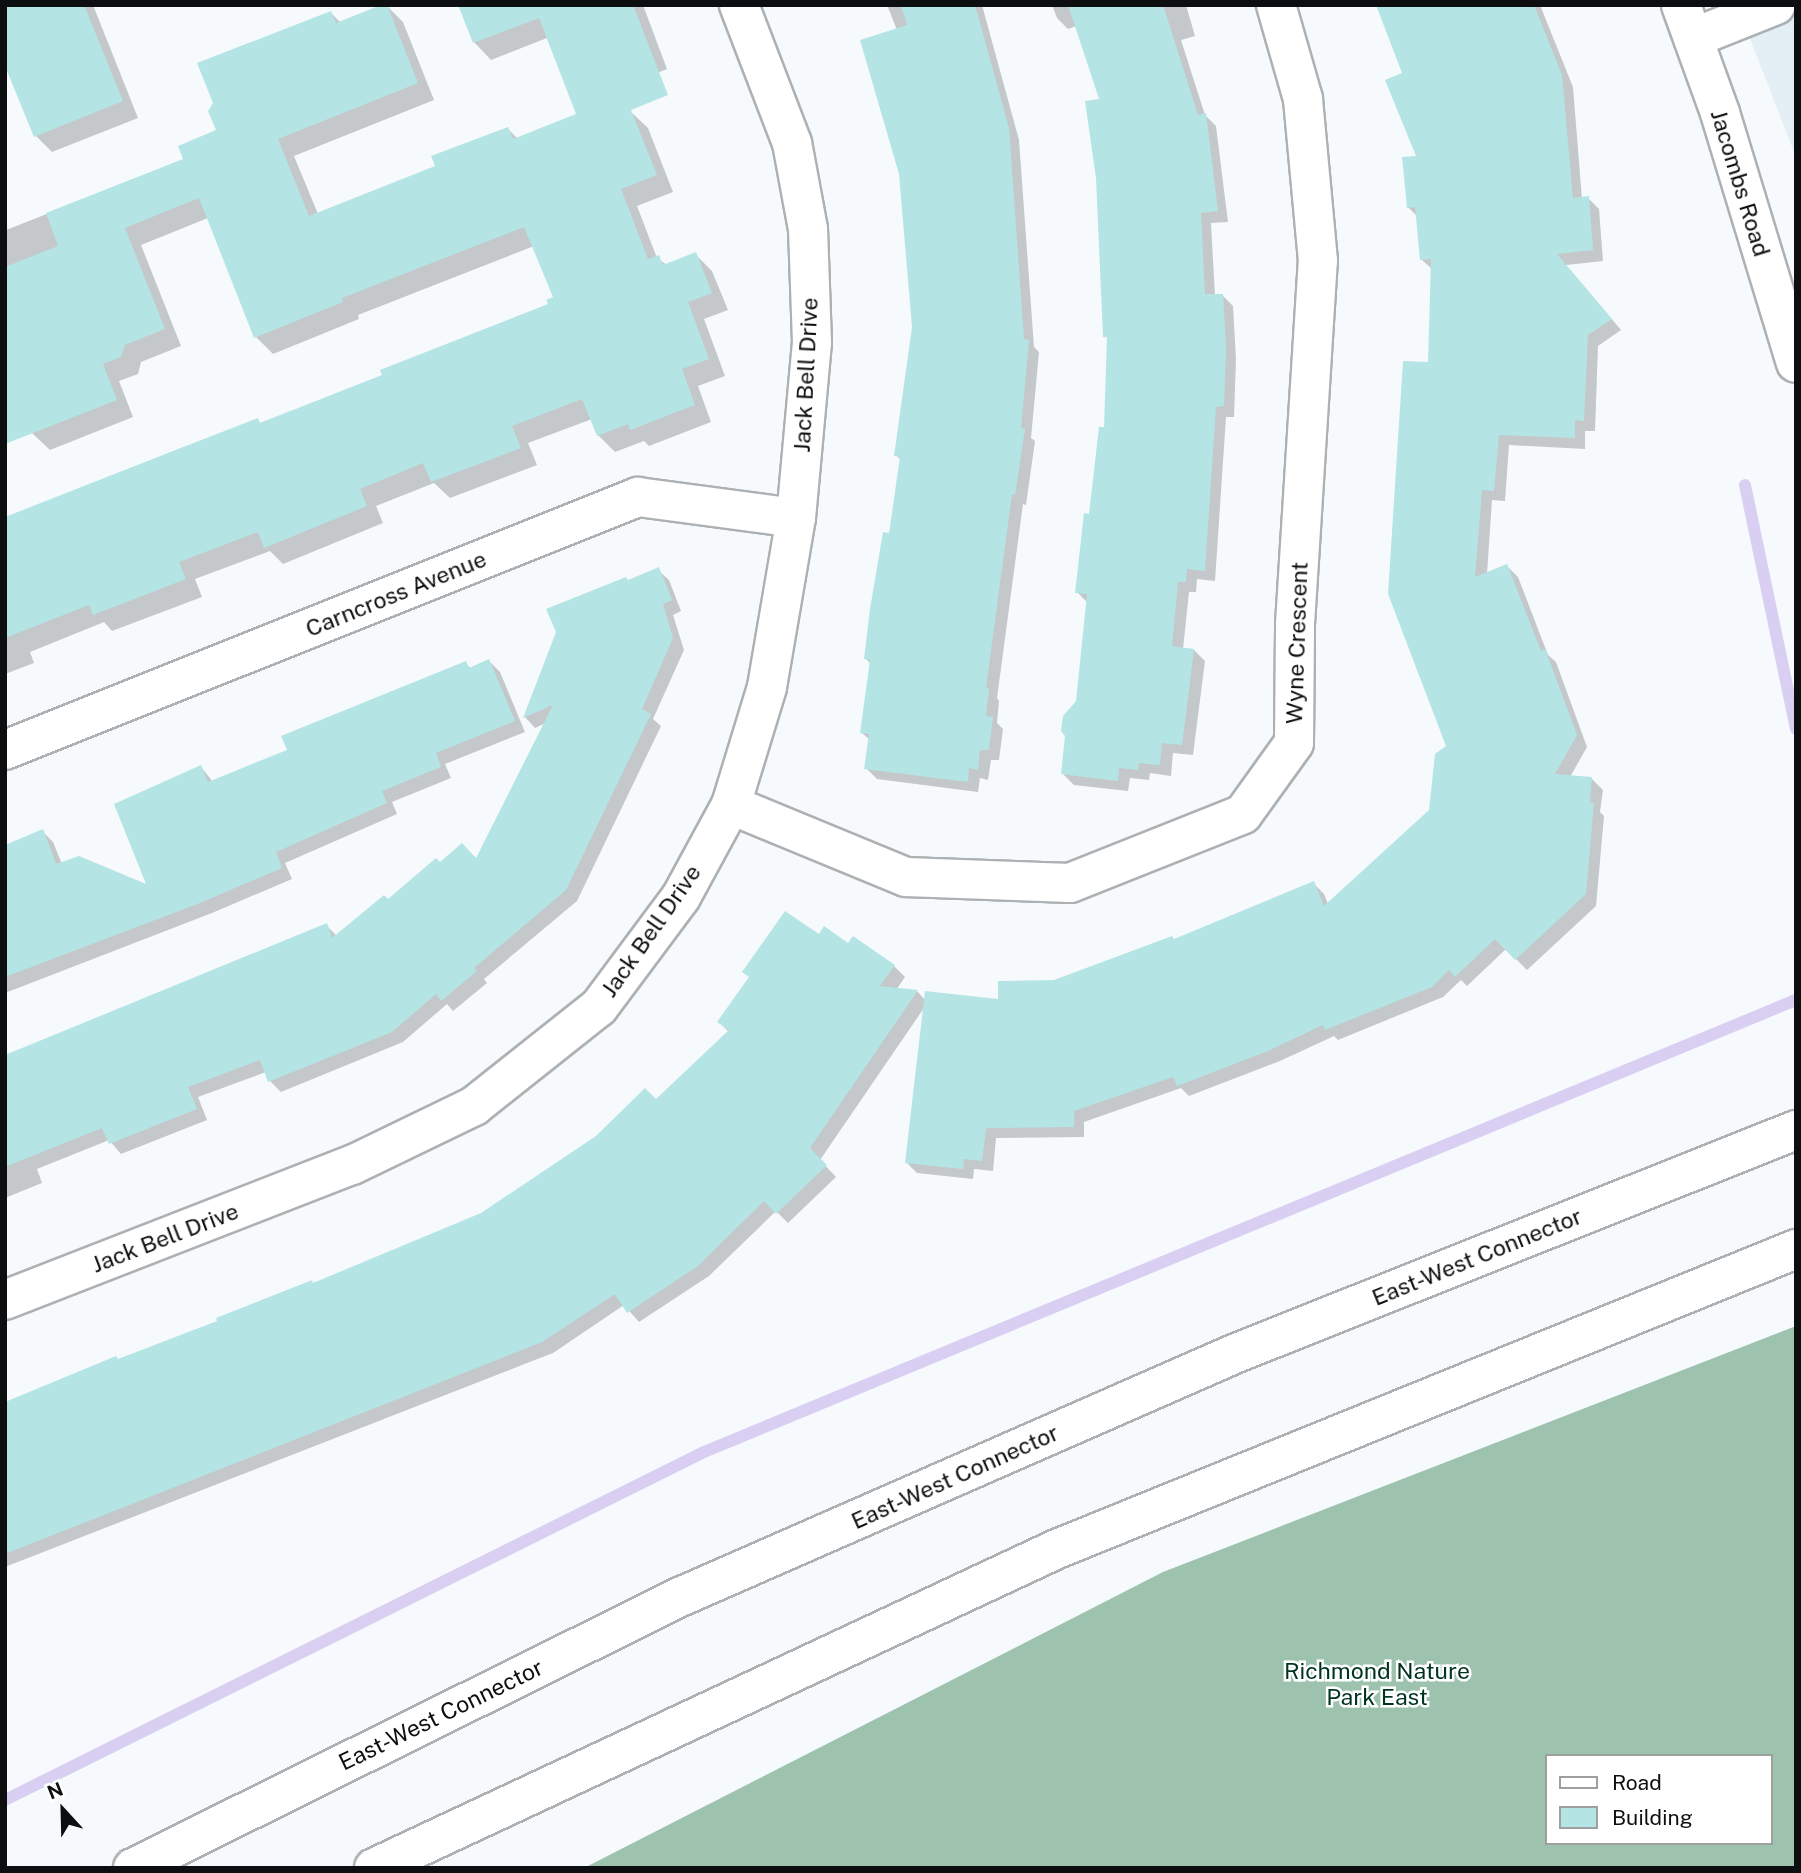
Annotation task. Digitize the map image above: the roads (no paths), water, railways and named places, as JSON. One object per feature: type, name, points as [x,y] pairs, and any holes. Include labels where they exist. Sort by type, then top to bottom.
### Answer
[{"type":"main road","name":"Jack Bell Drive","points":[[5,1300],[352,1165],[474,1106],[599,1007],[681,897],[731,805],[767,687],[796,518],[812,343],[808,229],[792,143],[739,5]]},
{"type":"main road","name":"Wyne Crescent","points":[[731,805],[906,877],[1070,883],[1243,814],[1294,743],[1295,624],[1318,261],[1303,99],[1276,5]]},
{"type":"main road","points":[[1687,22],[1776,5]]},
{"type":"main road","name":"Jacombs Road","points":[[1687,22],[1720,113],[1796,363]]},
{"type":"main road","name":"Carncross Avenue","points":[[5,750],[638,497],[796,518]]},
{"type":"main road","name":"East-West Connector","points":[[133,1868],[680,1597],[1234,1354],[1796,1130]]},
{"type":"main road","points":[[373,1868],[1057,1549],[1796,1249]]},
{"type":"waterway","points":[[1745,485],[1796,729]]},
{"type":"waterway","points":[[5,1800],[704,1452],[1796,1000]]},
{"type":"park label","name":"Richmond Nature Park East","points":[[1377,1684]]}]
